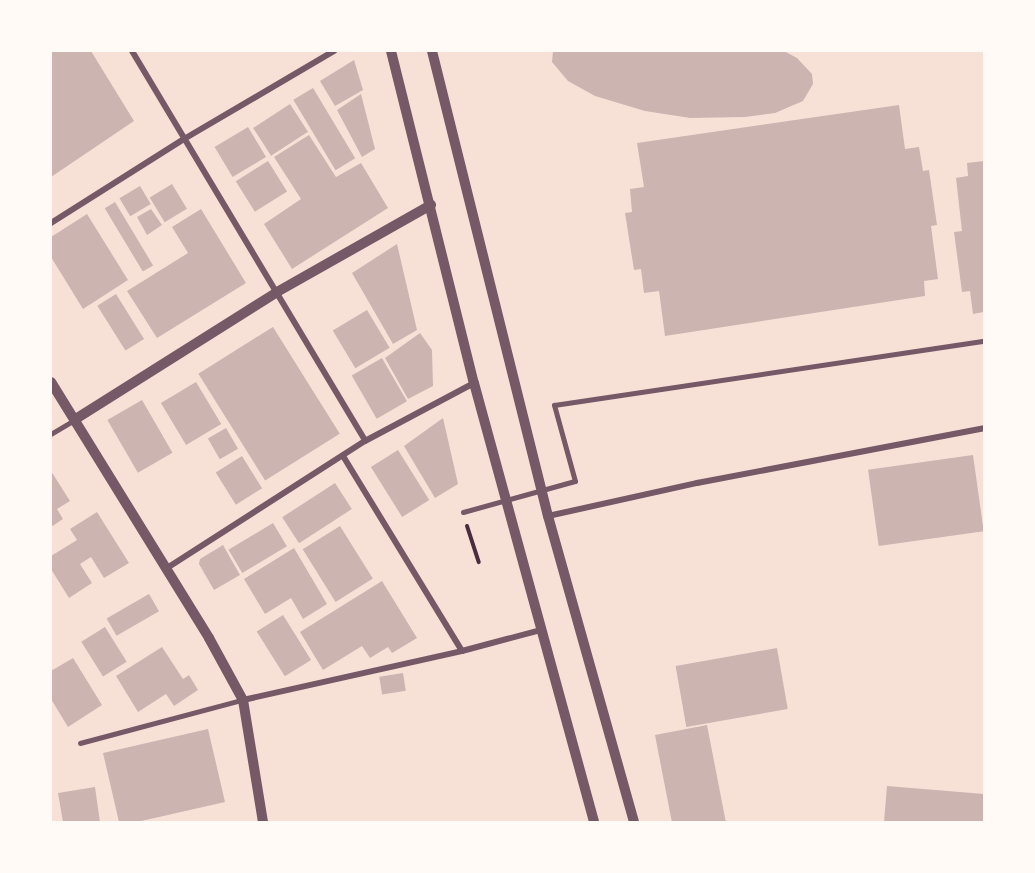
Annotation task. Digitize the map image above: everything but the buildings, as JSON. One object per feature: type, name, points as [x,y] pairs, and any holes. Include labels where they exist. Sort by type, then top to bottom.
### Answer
[{"type":"street","points":[[132,51],[365,441]]},
{"type":"street","points":[[51,223],[184,139],[334,51]]},
{"type":"street","points":[[391,51],[474,383],[594,822]]},
{"type":"street","points":[[432,51],[548,516],[634,822]]},
{"type":"street","points":[[74,420],[277,292],[431,206]]},
{"type":"street","points":[[463,512],[575,482],[554,405],[981,341]]},
{"type":"street","points":[[51,382],[167,568],[243,700],[263,822]]},
{"type":"street","points":[[167,568],[365,441],[474,383]]},
{"type":"street","points":[[548,516],[697,483],[984,428]]},
{"type":"street","points":[[343,456],[462,651]]},
{"type":"street","points":[[243,700],[462,651],[541,630]]},
{"type":"lane","points":[[51,434],[74,420]]},
{"type":"lane","points":[[80,742],[243,700]]},
{"type":"path","points":[[463,512],[479,562]]}]
